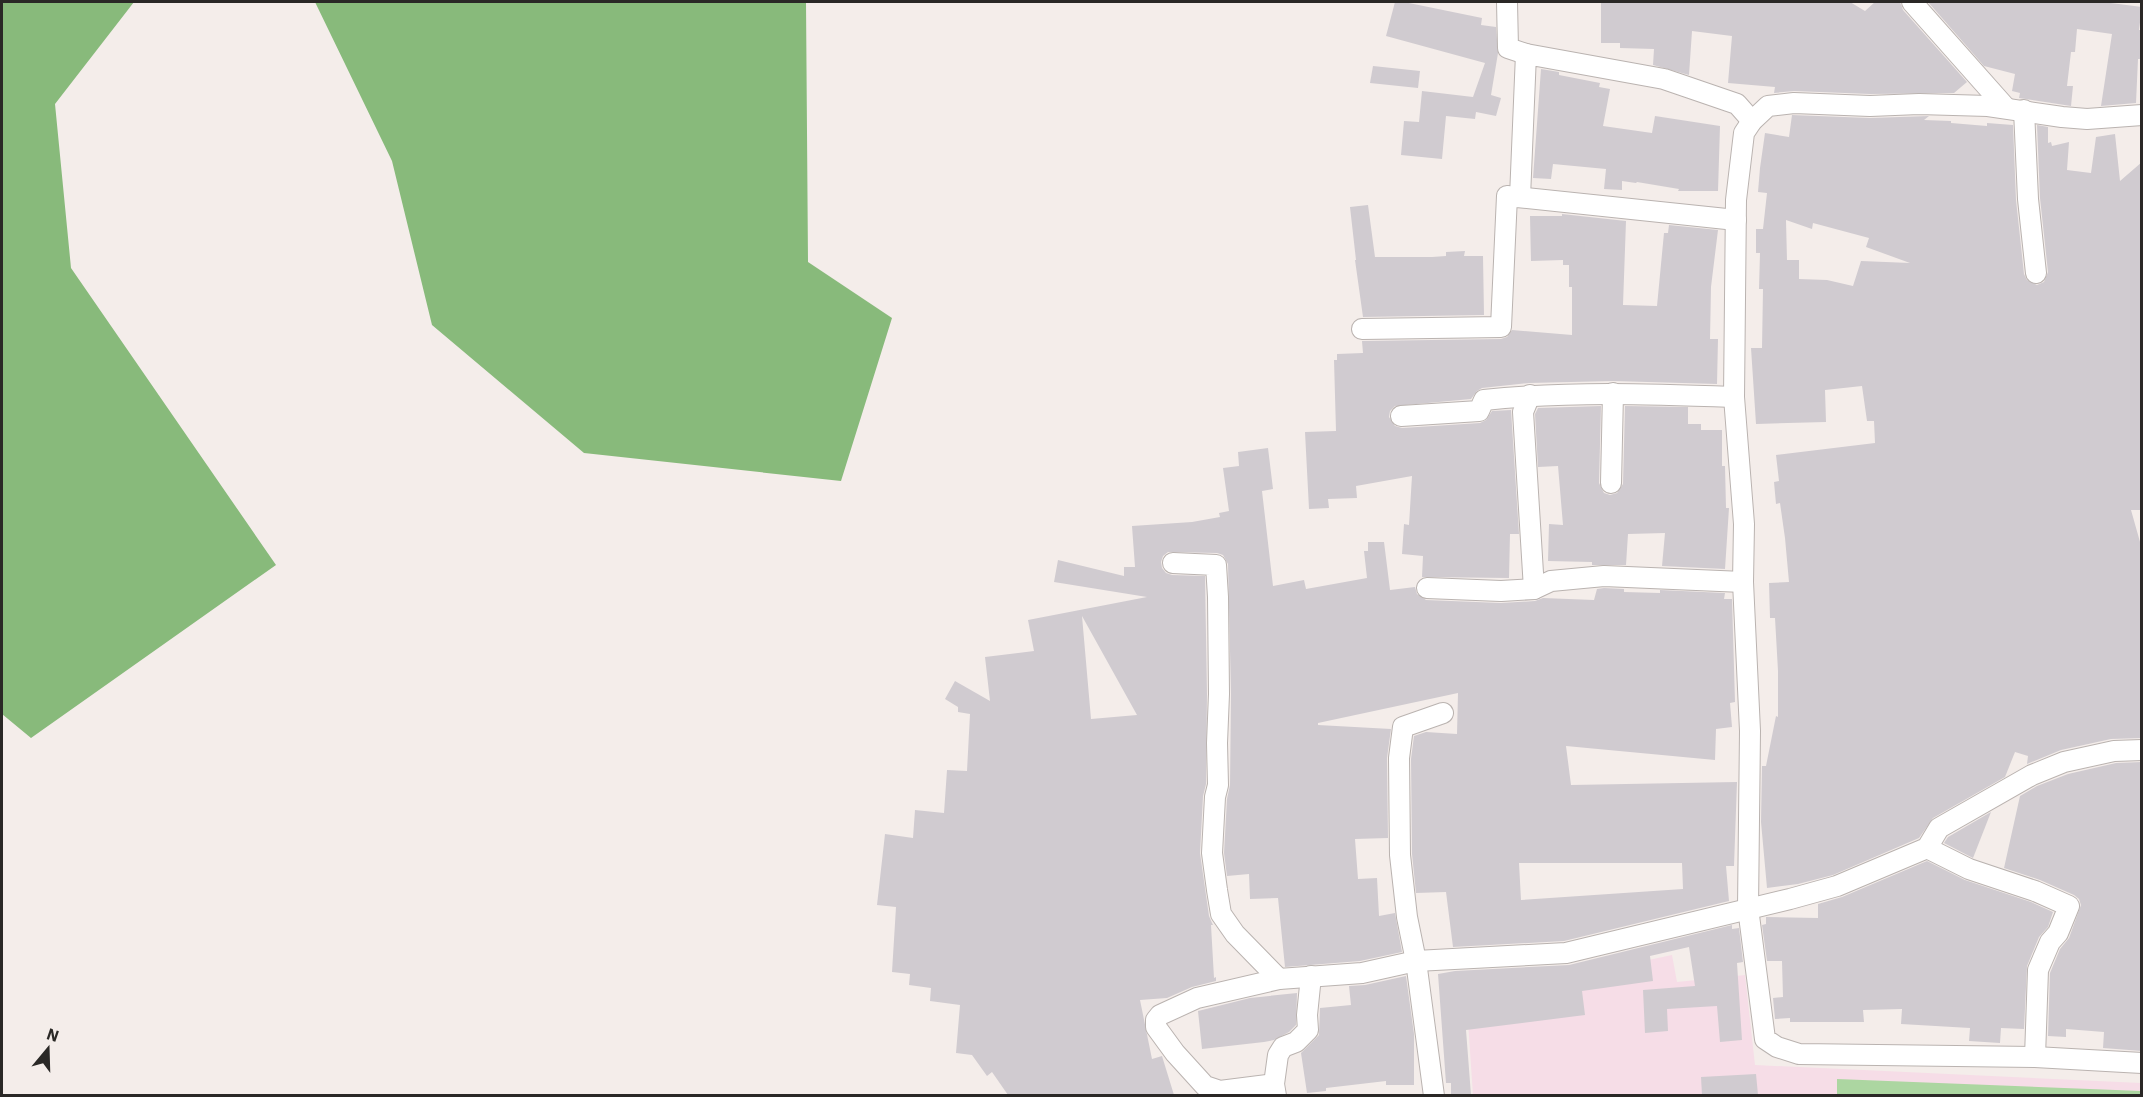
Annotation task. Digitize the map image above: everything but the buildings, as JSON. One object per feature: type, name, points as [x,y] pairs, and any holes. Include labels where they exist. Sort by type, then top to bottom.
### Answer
[{"type":"street","points":[[1507,2],[1508,48],[1526,54],[1664,79],[1737,104],[1752,121]]},
{"type":"street","points":[[1912,2],[2015,109],[2036,273]]},
{"type":"street","points":[[1520,197],[1526,54]]},
{"type":"street","points":[[2142,115],[2087,119],[2015,109],[1954,105],[1870,106],[1794,103],[1768,106],[1752,121],[1744,133],[1736,200],[1734,397],[1744,524],[1743,582],[1750,731],[1748,908],[1766,1039],[1777,1047],[1798,1054],[2035,1057],[2142,1063]]},
{"type":"street","points":[[1362,329],[1501,327],[1508,196],[1736,220]]},
{"type":"street","points":[[1401,416],[1479,411],[1484,400],[1530,395],[1612,393],[1734,397]]},
{"type":"street","points":[[1611,483],[1612,393]]},
{"type":"street","points":[[1530,395],[1523,412],[1534,589]]},
{"type":"street","points":[[1173,563],[1216,565],[1219,694],[1218,785],[1215,797],[1212,853],[1217,890],[1221,914],[1235,934],[1279,979]]},
{"type":"street","points":[[1427,588],[1501,591],[1534,589],[1551,580],[1604,576],[1743,582]]},
{"type":"street","points":[[1434,1095],[1416,961],[1407,918],[1400,855],[1399,759],[1403,727],[1443,713]]},
{"type":"street","points":[[1311,976],[1308,1029],[1296,1042],[1283,1047],[1278,1055],[1275,1090],[1220,1091],[1206,1086],[1174,1053],[1156,1027],[1156,1020],[1160,1015],[1197,998],[1279,979],[1311,976],[1362,973],[1416,961],[1566,953],[1837,886],[1927,848],[1939,828],[2031,775],[2074,759],[2114,750],[2142,750]]},
{"type":"street","points":[[1927,848],[1968,869],[2036,891],[2069,906],[2058,933],[2050,942],[2038,970],[2035,1057]]},
{"type":"shaded area","points":[[1672,955],[1677,982],[1745,975],[1755,1065],[2141,1083],[2141,1095],[1473,1095],[1466,992],[1592,972]]},
{"type":"green space","points":[[2,2],[134,2],[55,104],[71,268],[276,565],[31,738],[2,714]]},
{"type":"green space","points":[[315,2],[806,2],[808,262],[892,318],[841,481],[584,453],[432,325],[392,161]]},
{"type":"green space","points":[[1837,1079],[2141,1091],[2141,1095],[1837,1095]]}]
